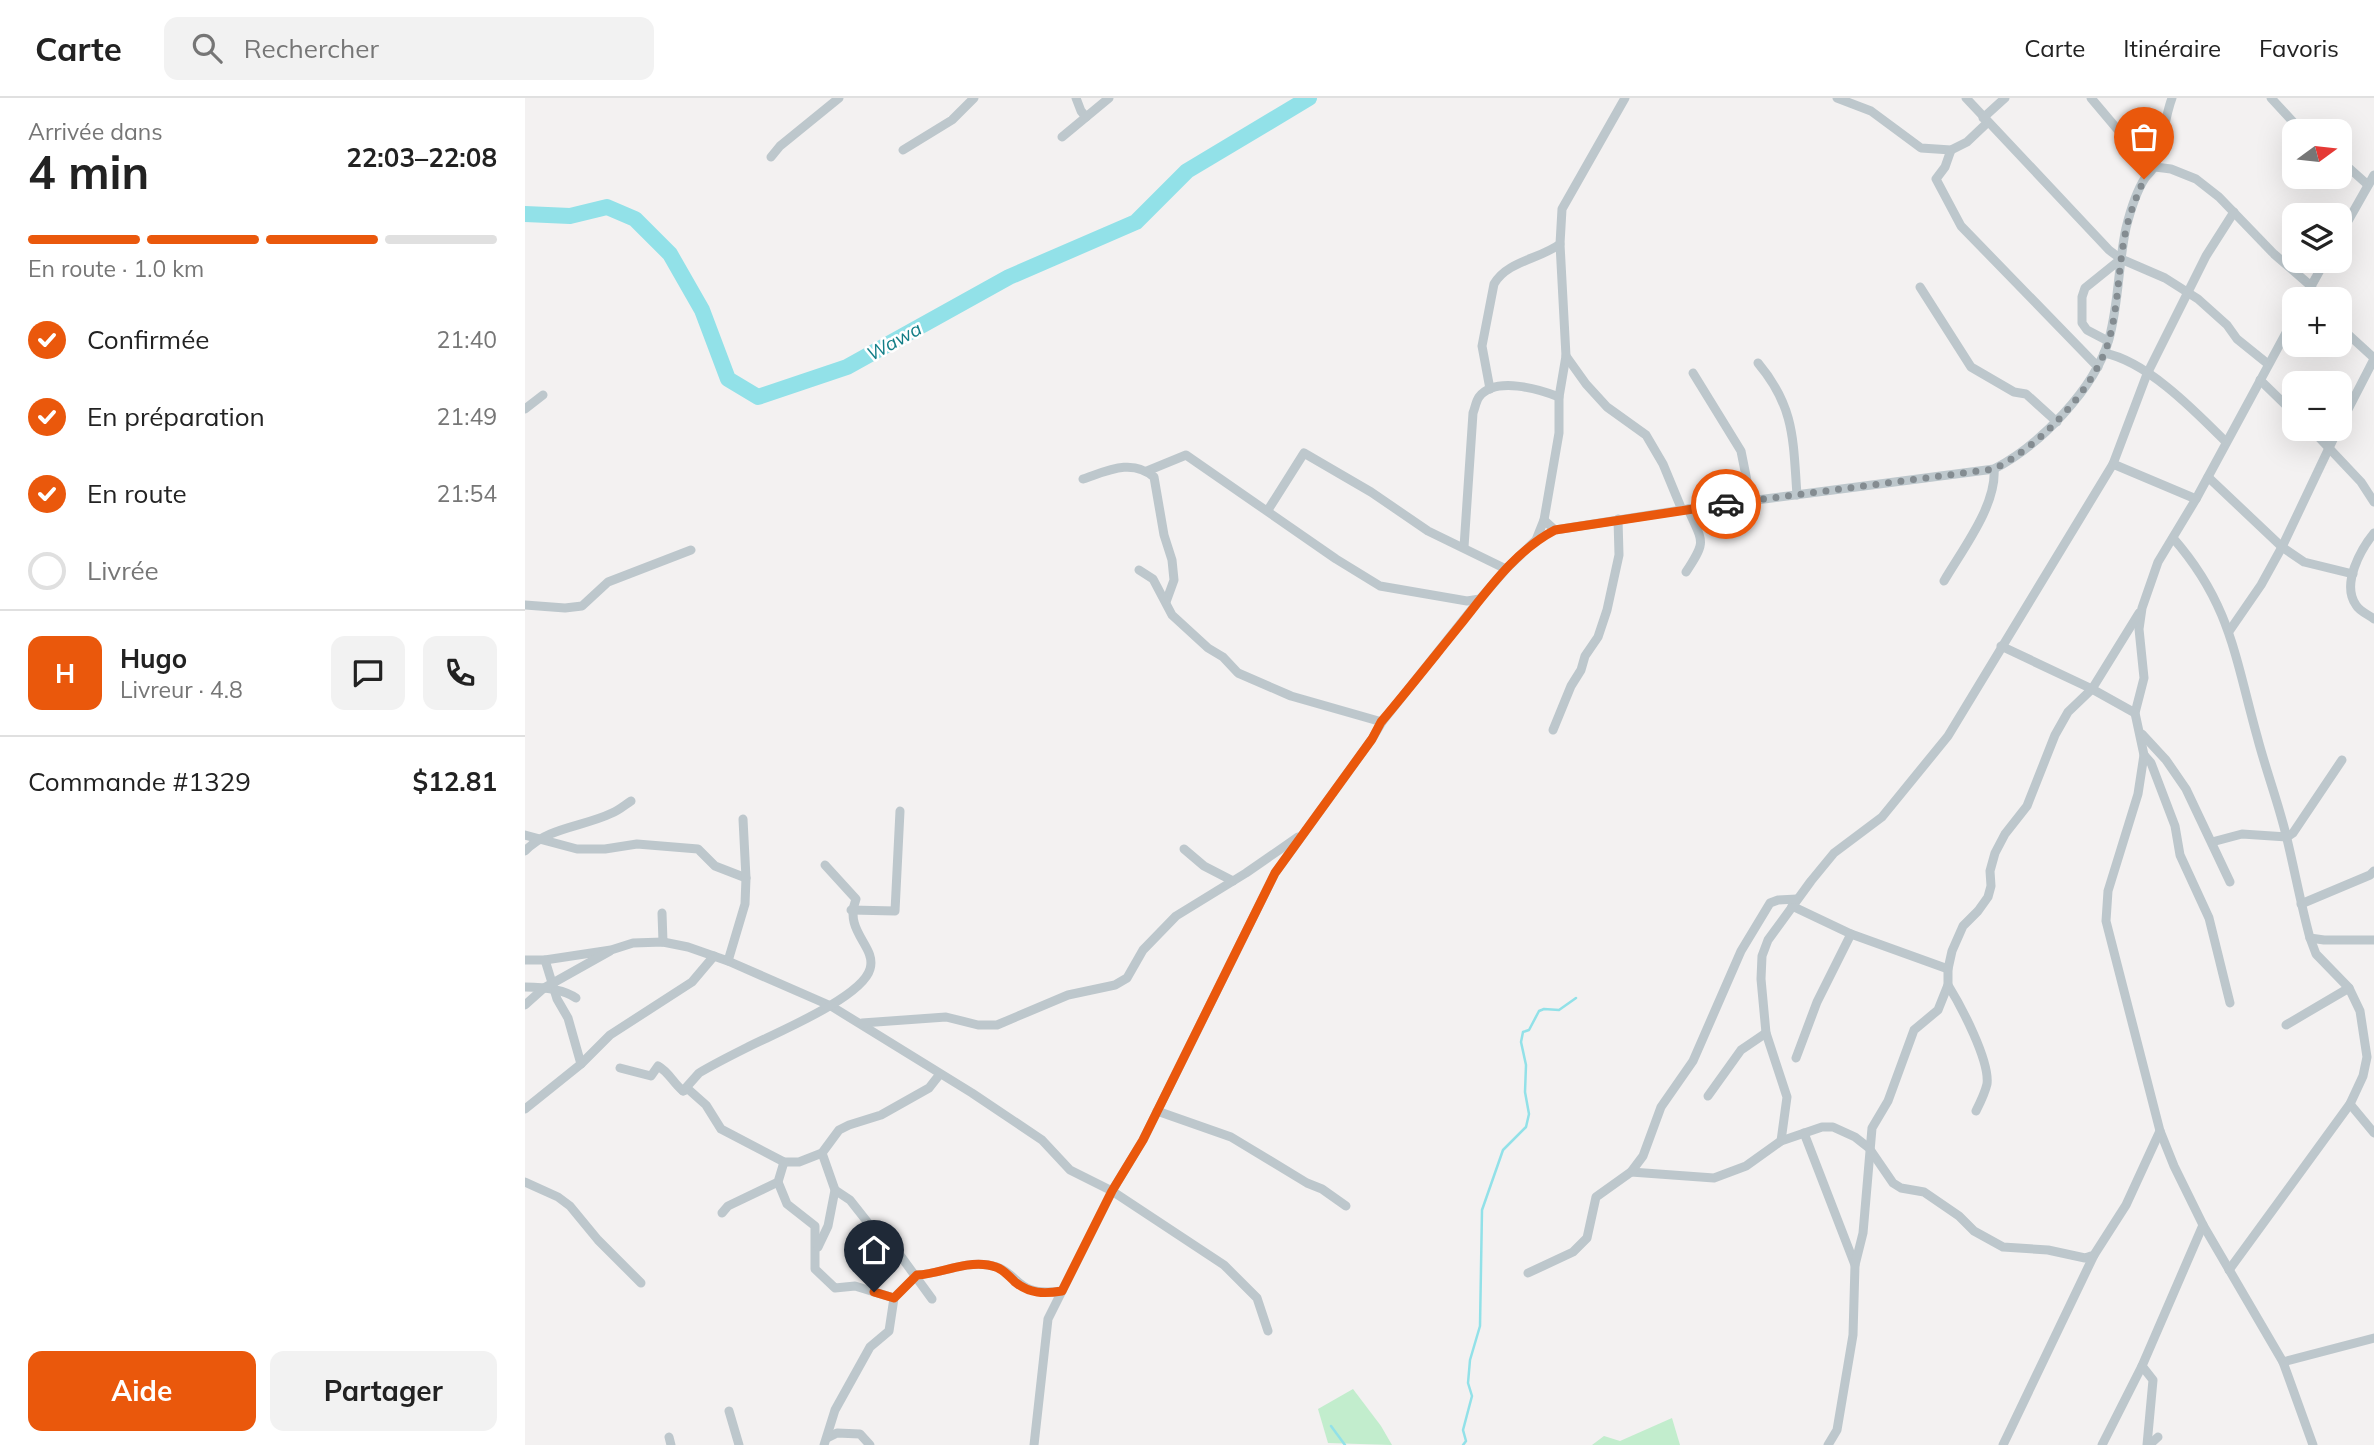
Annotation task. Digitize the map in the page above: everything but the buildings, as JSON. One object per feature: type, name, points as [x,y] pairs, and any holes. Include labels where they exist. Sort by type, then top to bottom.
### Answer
[{"type":"street","points":[[771,157],[780,146],[839,98]]},
{"type":"street","points":[[903,150],[952,120],[974,98]]},
{"type":"street","points":[[1076,98],[1080,111],[1086,117]]},
{"type":"street","points":[[1062,137],[1109,98]]},
{"type":"street","points":[[1536,540],[1544,520],[1559,433],[1559,397],[1566,356],[1560,244],[1562,209],[1625,98]]},
{"type":"street","points":[[1837,98],[1871,111],[1921,148],[1951,150],[1967,142],[2005,98]]},
{"type":"street","points":[[1966,98],[2109,250],[2121,259],[2165,278],[2188,292],[2227,325],[2237,339],[2268,364]]},
{"type":"street","points":[[2091,98],[2140,156],[2155,167],[2171,169],[2196,179],[2219,197],[2274,254],[2311,286],[2318,273]]},
{"type":"street","points":[[1034,1445],[1048,1319],[1112,1191],[1143,1140],[1275,873],[1372,739],[1381,722],[1480,599],[1536,540],[1555,530],[1685,509],[1994,469],[2005,463],[2057,422],[2098,367],[2108,341],[2131,212],[2144,179],[2155,167],[2172,98]]},
{"type":"street","points":[[2271,98],[2292,119]]},
{"type":"street","points":[[1951,150],[1945,167],[1936,179],[1961,226],[2098,367]]},
{"type":"street","points":[[2352,171],[2368,185]]},
{"type":"street","points":[[2352,214],[2374,175]]},
{"type":"street","points":[[1781,1141],[1787,1097],[1766,1033],[1761,979],[1762,956],[1768,940],[1834,853],[1882,817],[1948,736],[2113,464],[2147,374],[2206,256],[2234,212]]},
{"type":"street","points":[[1490,389],[1482,346],[1494,284],[1498,277],[1513,266],[1548,253],[1560,244]]},
{"type":"street","points":[[2108,341],[2087,330],[2082,323],[2082,298],[2085,288],[2121,259]]},
{"type":"street","points":[[1920,287],[1971,367],[2014,392],[2026,394],[2057,422]]},
{"type":"street","points":[[2352,338],[2374,359],[2352,402]]},
{"type":"street","points":[[1829,1445],[1837,1430],[1853,1335],[1855,1265],[1863,1233],[1872,1128],[1888,1101],[1914,1030],[1938,1010],[1948,985],[1952,951],[1963,926],[1987,897],[1995,853],[2005,834],[2027,806],[2055,735],[2068,712],[2092,689],[2141,608],[2158,562],[2196,499],[2282,339]]},
{"type":"street","points":[[2104,353],[2147,374],[2188,404],[2227,442]]},
{"type":"street","points":[[1566,356],[1607,407],[1646,435],[1663,464],[1700,536],[1702,548],[1686,572]]},
{"type":"street","points":[[1758,363],[1772,379],[1783,399],[1792,427],[1797,495]]},
{"type":"street","points":[[1693,373],[1741,451],[1751,501]]},
{"type":"street","points":[[2260,380],[2282,401]]},
{"type":"street","points":[[1464,547],[1473,413],[1479,397],[1490,389],[1511,386],[1539,389],[1559,397]]},
{"type":"street","points":[[525,409],[543,395]]},
{"type":"street","points":[[2324,441],[2361,482],[2374,502]]},
{"type":"street","points":[[2230,631],[2261,585],[2282,547],[2332,441]]},
{"type":"street","points":[[1268,510],[1304,453],[1371,492],[1428,531],[1506,569]]},
{"type":"street","points":[[1147,471],[1186,455],[1336,559],[1380,586],[1467,601],[1480,599]]},
{"type":"street","points":[[2113,464],[2196,499]]},
{"type":"street","points":[[1083,479],[1120,467],[1134,466],[1154,477],[1174,580],[1166,603]]},
{"type":"street","points":[[1944,581],[1989,503],[1995,482],[1994,469]]},
{"type":"street","points":[[2208,477],[2282,547],[2304,562],[2353,574]]},
{"type":"street","points":[[1553,730],[1604,619],[1619,555],[1618,519]]},
{"type":"street","points":[[1544,520],[1555,530]]},
{"type":"street","points":[[2374,533],[2363,547],[2353,574],[2351,592],[2356,606],[2374,618]]},
{"type":"street","points":[[2173,538],[2213,592],[2230,631],[2256,735],[2287,838],[2310,938],[2316,954],[2349,988],[2360,1011],[2370,1058],[2350,1104],[2229,1270]]},
{"type":"street","points":[[2363,547],[2374,553]]},
{"type":"street","points":[[525,604],[565,608],[582,606],[608,582],[691,550]]},
{"type":"street","points":[[1139,570],[1153,579],[1172,615],[1208,648],[1223,657],[1238,673],[1291,696],[1381,722]]},
{"type":"street","points":[[2141,608],[2139,629],[2144,678],[2135,713],[2144,755],[2138,794],[2109,891],[2106,922],[2160,1132],[2203,1225],[2283,1362],[2313,1445]]},
{"type":"street","points":[[2001,646],[2092,689],[2135,713]]},
{"type":"street","points":[[2141,733],[2166,760],[2186,789],[2213,842],[2216,856],[2229,882]]},
{"type":"street","points":[[2144,755],[2151,763],[2175,826],[2181,855],[2209,918],[2230,1003]]},
{"type":"street","points":[[2213,842],[2242,834],[2287,838],[2342,760]]},
{"type":"street","points":[[525,851],[539,840],[565,827],[612,813],[631,801]]},
{"type":"street","points":[[852,910],[895,911],[900,811]]},
{"type":"street","points":[[728,961],[745,904],[743,819]]},
{"type":"street","points":[[860,1024],[946,1017],[978,1025],[997,1025],[1068,995],[1115,985],[1128,978],[1143,950],[1176,916],[1302,834]]},
{"type":"street","points":[[525,835],[577,849],[605,849],[637,844],[698,849],[715,866],[746,877]]},
{"type":"street","points":[[1184,849],[1204,866],[1233,881]]},
{"type":"street","points":[[683,1091],[699,1073],[831,1006],[866,977],[871,966],[869,954],[852,923],[852,910],[856,899],[825,866]]},
{"type":"street","points":[[2301,904],[2370,876],[2374,871]]},
{"type":"street","points":[[1528,1273],[1573,1252],[1587,1238],[1596,1197],[1631,1172],[1643,1156],[1661,1107],[1693,1061],[1741,951],[1770,903],[1778,900],[1795,902],[1851,934],[1948,969]]},
{"type":"street","points":[[662,913],[663,942]]},
{"type":"street","points":[[1796,1058],[1817,1002],[1851,934]]},
{"type":"street","points":[[2310,938],[2374,940]]},
{"type":"street","points":[[525,960],[545,960],[611,950],[633,943],[663,942],[728,961],[831,1006],[1042,1140],[1070,1170],[1112,1191],[1224,1265],[1258,1298],[1268,1331]]},
{"type":"street","points":[[525,1005],[611,950]]},
{"type":"street","points":[[525,1109],[610,1035],[692,982],[714,956]]},
{"type":"street","points":[[545,960],[550,988],[568,1018],[581,1063]]},
{"type":"street","points":[[1948,985],[1986,1066],[1987,1086],[1976,1111]]},
{"type":"street","points":[[525,988],[550,988],[576,998]]},
{"type":"street","points":[[2287,1025],[2349,988]]},
{"type":"street","points":[[1708,1096],[1741,1050],[1766,1033]]},
{"type":"street","points":[[620,1068],[651,1076],[658,1066],[665,1070],[683,1091]]},
{"type":"street","points":[[683,1091],[688,1088],[706,1105],[720,1129],[784,1162],[799,1162],[823,1153],[839,1130],[881,1115],[929,1088],[940,1074]]},
{"type":"street","points":[[2350,1104],[2374,1133]]},
{"type":"street","points":[[1157,1111],[1231,1137],[1307,1183],[1322,1189],[1346,1206]]},
{"type":"street","points":[[1631,1172],[1714,1178],[1746,1166],[1781,1141],[1822,1127],[1833,1127],[1855,1137],[1869,1148],[1893,1183],[1901,1188],[1924,1192],[1959,1216],[1975,1231],[2003,1247],[2048,1250],[2085,1258],[2094,1255]]},
{"type":"street","points":[[2003,1445],[2094,1255],[2126,1205],[2160,1132]]},
{"type":"street","points":[[1804,1133],[1855,1265]]},
{"type":"street","points":[[814,1255],[828,1226],[835,1190],[823,1153]]},
{"type":"street","points":[[784,1162],[778,1182],[787,1204],[815,1226],[815,1269],[835,1288],[855,1286],[894,1298]]},
{"type":"street","points":[[525,1182],[558,1197],[570,1206],[598,1240],[641,1283]]},
{"type":"street","points":[[722,1213],[728,1206],[778,1182]]},
{"type":"street","points":[[835,1190],[850,1200],[880,1238],[897,1251],[932,1299]]},
{"type":"street","points":[[2102,1445],[2143,1366],[2203,1225]]},
{"type":"street","points":[[826,1441],[835,1410],[870,1347],[889,1331],[894,1298],[917,1275],[975,1264],[991,1265],[1004,1269],[1016,1282],[1031,1292],[1043,1294],[1062,1291]]},
{"type":"street","points":[[2283,1362],[2374,1338]]},
{"type":"street","points":[[2143,1366],[2153,1380],[2148,1445]]},
{"type":"street","points":[[729,1411],[739,1445]]},
{"type":"street","points":[[826,1441],[838,1433],[860,1434],[870,1445]]},
{"type":"street","points":[[2148,1445],[2158,1437]]},
{"type":"green space","points":[[1353,1389],[1392,1445],[1328,1443],[1318,1409]]},
{"type":"green space","points":[[1672,1418],[1680,1445],[1592,1445],[1604,1436],[1620,1441]]},
{"type":"waterway","name":"Wawa","points":[[525,214],[570,216],[607,207],[635,219],[670,254],[702,310],[728,379],[758,397],[847,367],[1009,277],[1136,222],[1187,171],[1309,98]]},
{"type":"waterway","points":[[1463,1445],[1466,1441],[1463,1430],[1472,1396],[1468,1383],[1470,1360],[1480,1326],[1482,1210],[1503,1150],[1526,1127],[1529,1114],[1525,1092],[1526,1065],[1521,1042],[1523,1032],[1529,1030],[1539,1011],[1559,1010],[1576,998]]},
{"type":"waterway","points":[[1331,1426],[1345,1445]]},
{"type":"way so far","points":[[1726,504],[1994,469],[2049,430],[2098,367],[2108,341],[2126,231],[2144,179]]},
{"type":"route","points":[[874,1292],[894,1298],[917,1275],[975,1264],[1004,1269],[1016,1282],[1031,1292],[1043,1294],[1062,1291],[1112,1191],[1143,1140],[1275,873],[1372,739],[1381,722],[1480,599],[1536,540],[1555,530],[1726,504]]}]
